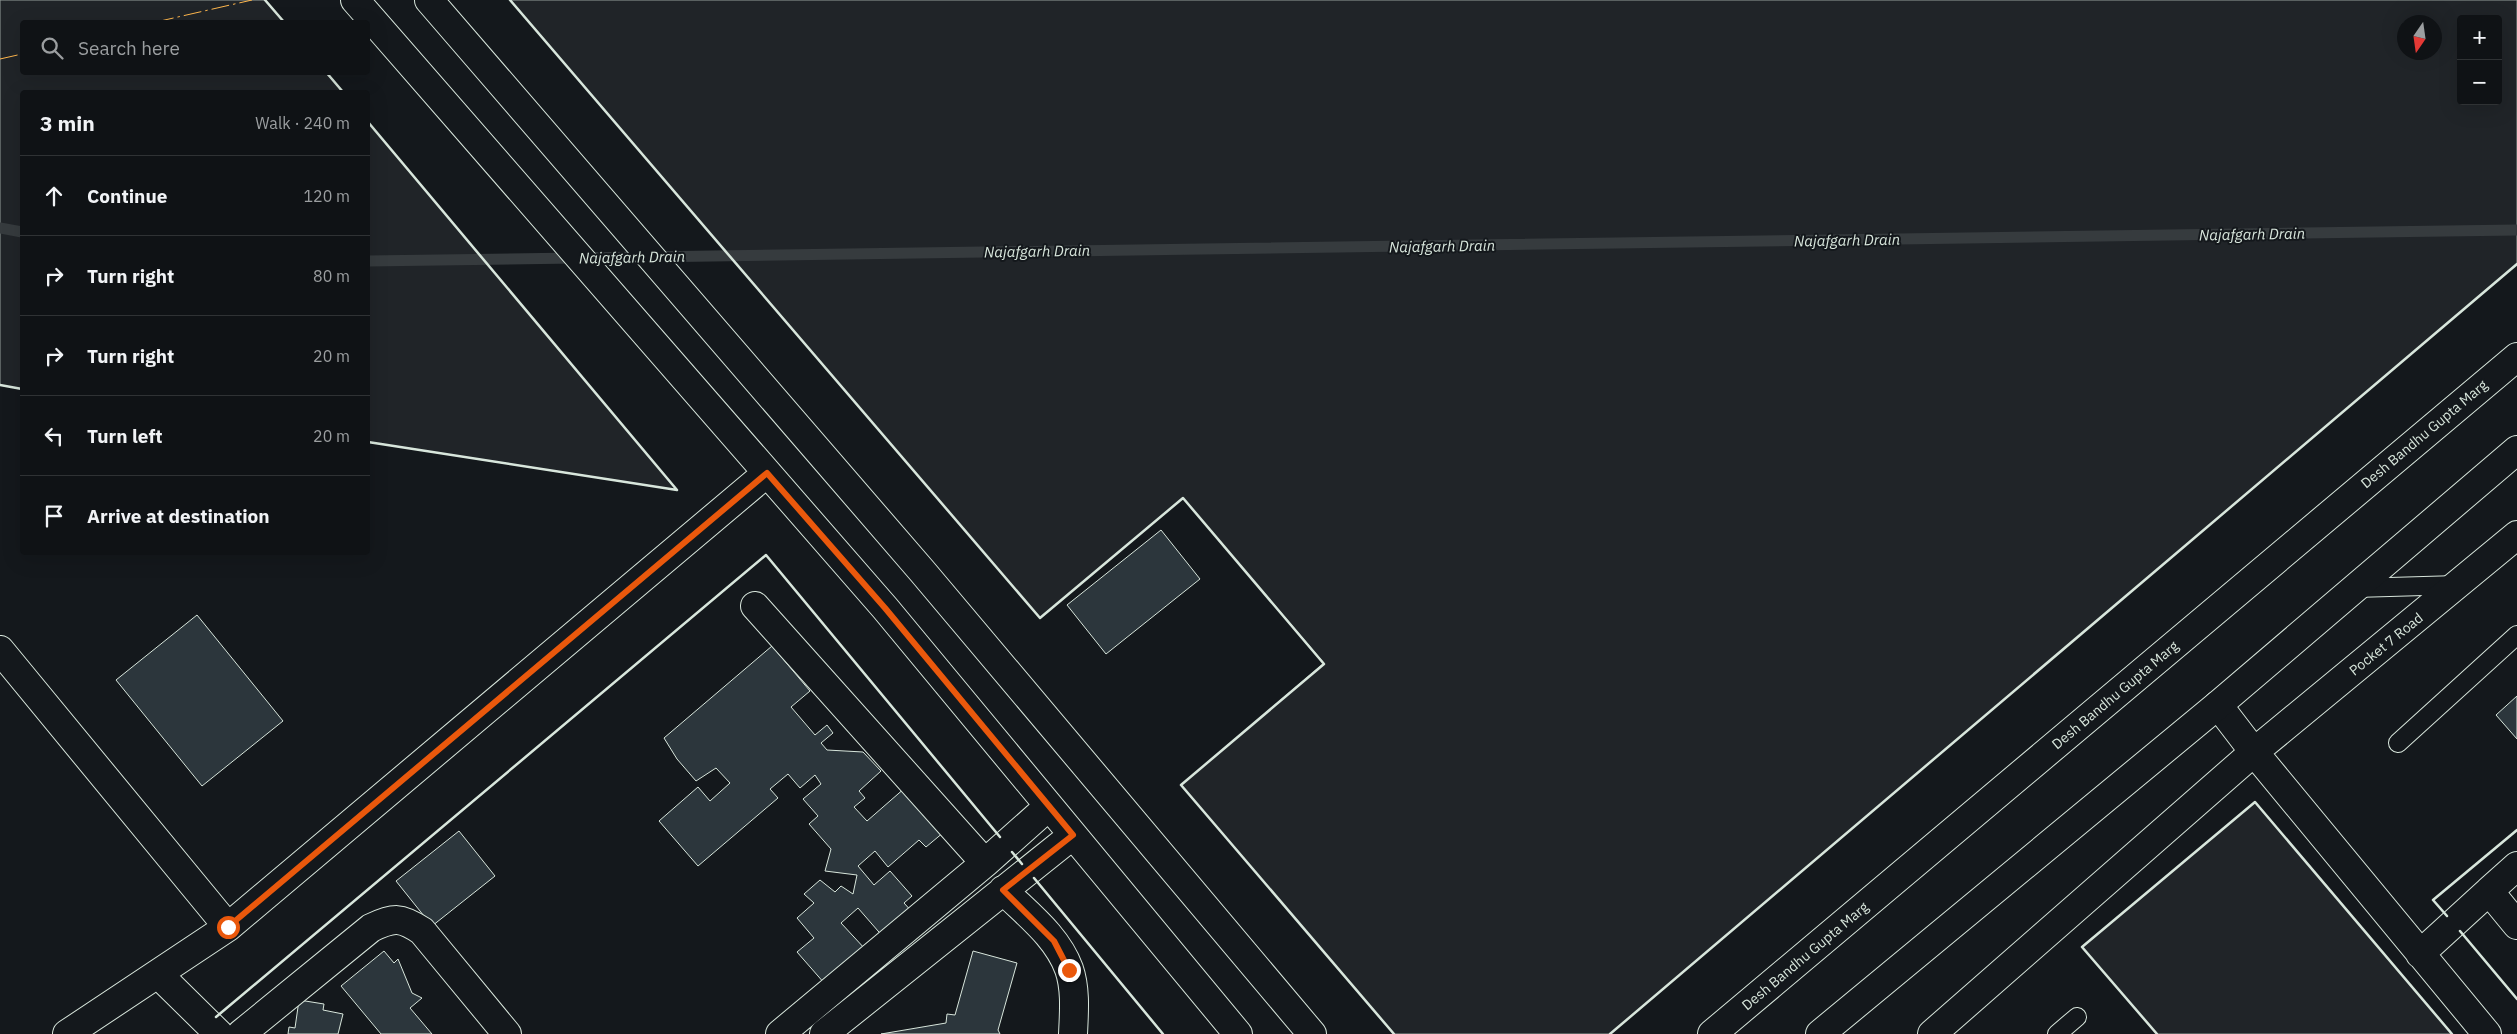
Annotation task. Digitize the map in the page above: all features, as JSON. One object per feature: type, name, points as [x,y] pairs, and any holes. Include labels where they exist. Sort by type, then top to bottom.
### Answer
[{"type":"street","points":[[355,0],[885,608],[1238,1034]]},
{"type":"street","points":[[429,0],[935,586],[1312,1034]]},
{"type":"street","name":"Desh Bandhu Gupta Marg","points":[[1712,1034],[2517,357]]},
{"type":"street","points":[[1820,1034],[2218,705],[2517,450]]},
{"type":"street","points":[[67,1034],[228,927],[767,473]]},
{"type":"street","name":"Pocket 7 Road","points":[[1932,1034],[2254,752],[2517,535]]},
{"type":"street","points":[[755,606],[986,863]]},
{"type":"street","points":[[0,650],[228,927]]},
{"type":"street","points":[[2218,705],[2254,752],[2488,1034]]},
{"type":"street","points":[[780,1034],[986,863],[1049,806]]},
{"type":"street","points":[[824,1034],[1073,835]]},
{"type":"street","points":[[2420,954],[2517,866]]},
{"type":"street","points":[[1003,890],[1054,941],[1069,970],[1074,1003],[1073,1034]]},
{"type":"street","points":[[2488,891],[2517,925]]},
{"type":"street","points":[[241,1034],[371,928],[390,919],[406,921],[422,931],[507,1034]]},
{"type":"street","points":[[158,974],[219,1034]]},
{"type":"lane","points":[[2355,588],[2458,585]]},
{"type":"lane","points":[[2398,743],[2517,635]]},
{"type":"lane","points":[[2057,1034],[2077,1017]]},
{"type":"shaded area","points":[[0,0],[265,0],[282,20],[20,20],[20,75],[328,75],[341,90],[20,90],[20,389],[0,385]]},
{"type":"shaded area","points":[[510,0],[2517,0],[2517,264],[1610,1034],[1394,1034],[1181,785],[1324,663],[1183,498],[1040,618]]},
{"type":"shaded area","points":[[370,124],[677,490],[370,442]]},
{"type":"shaded area","points":[[2255,802],[2452,1034],[2157,1034],[2082,947]]},
{"type":"building","points":[[1161,530],[1200,579],[1106,654],[1067,605]]},
{"type":"building","points":[[197,615],[283,721],[202,786],[116,680]]},
{"type":"building","points":[[772,646],[810,691],[791,707],[815,735],[827,725],[833,733],[821,743],[827,750],[863,752],[881,771],[859,791],[865,798],[854,807],[867,821],[906,787],[944,832],[926,847],[919,840],[888,867],[875,851],[858,866],[874,885],[890,871],[912,896],[904,903],[914,914],[885,939],[858,908],[841,923],[866,950],[825,984],[797,952],[814,938],[797,918],[814,903],[804,894],[820,880],[835,892],[841,886],[853,894],[857,875],[825,871],[831,849],[809,824],[818,816],[803,799],[821,784],[815,775],[800,788],[788,774],[770,789],[778,798],[698,866],[659,821],[698,787],[710,801],[730,783],[716,768],[696,781],[677,759],[664,738]]},
{"type":"building","points":[[2517,696],[2517,739],[2496,715]]},
{"type":"building","points":[[459,831],[495,876],[432,926],[396,881]]},
{"type":"building","points":[[384,951],[394,963],[398,959],[412,993],[422,998],[410,1008],[432,1034],[381,1034],[341,986]]},
{"type":"building","points":[[973,951],[1017,963],[998,1030],[1000,1034],[881,1034],[946,1023],[947,1014],[955,1015]]},
{"type":"building","points":[[299,1000],[324,1004],[323,1010],[343,1014],[338,1034],[288,1034],[289,1027],[295,1028]]},
{"type":"waterway","name":"Najafgarh Drain","points":[[0,228],[20,232]]},
{"type":"waterway","name":"Najafgarh Drain","points":[[370,261],[2517,230]]},
{"type":"wall","points":[[265,0],[282,20]]},
{"type":"wall","points":[[510,0],[1040,618],[1183,498],[1324,664],[1181,785],[1394,1034]]},
{"type":"wall","points":[[329,75],[341,90]]},
{"type":"wall","points":[[370,124],[677,490],[370,442]]},
{"type":"wall","points":[[1610,1034],[2517,264]]},
{"type":"wall","points":[[0,385],[20,389]]},
{"type":"wall","points":[[216,1017],[766,555],[1000,837]]},
{"type":"wall","points":[[2157,1034],[2082,947],[2255,802],[2452,1034]]},
{"type":"wall","points":[[2447,916],[2433,900],[2517,830]]},
{"type":"wall","points":[[1012,852],[1022,864]]},
{"type":"wall","points":[[1034,878],[1163,1034]]},
{"type":"wall","points":[[2460,931],[2517,999]]},
{"type":"power","points":[[165,20],[252,0]]},
{"type":"power","points":[[0,59],[20,54]]},
{"type":"route","points":[[228,927],[767,473],[885,608],[1073,835],[1003,890],[1054,941],[1069,970]]}]
